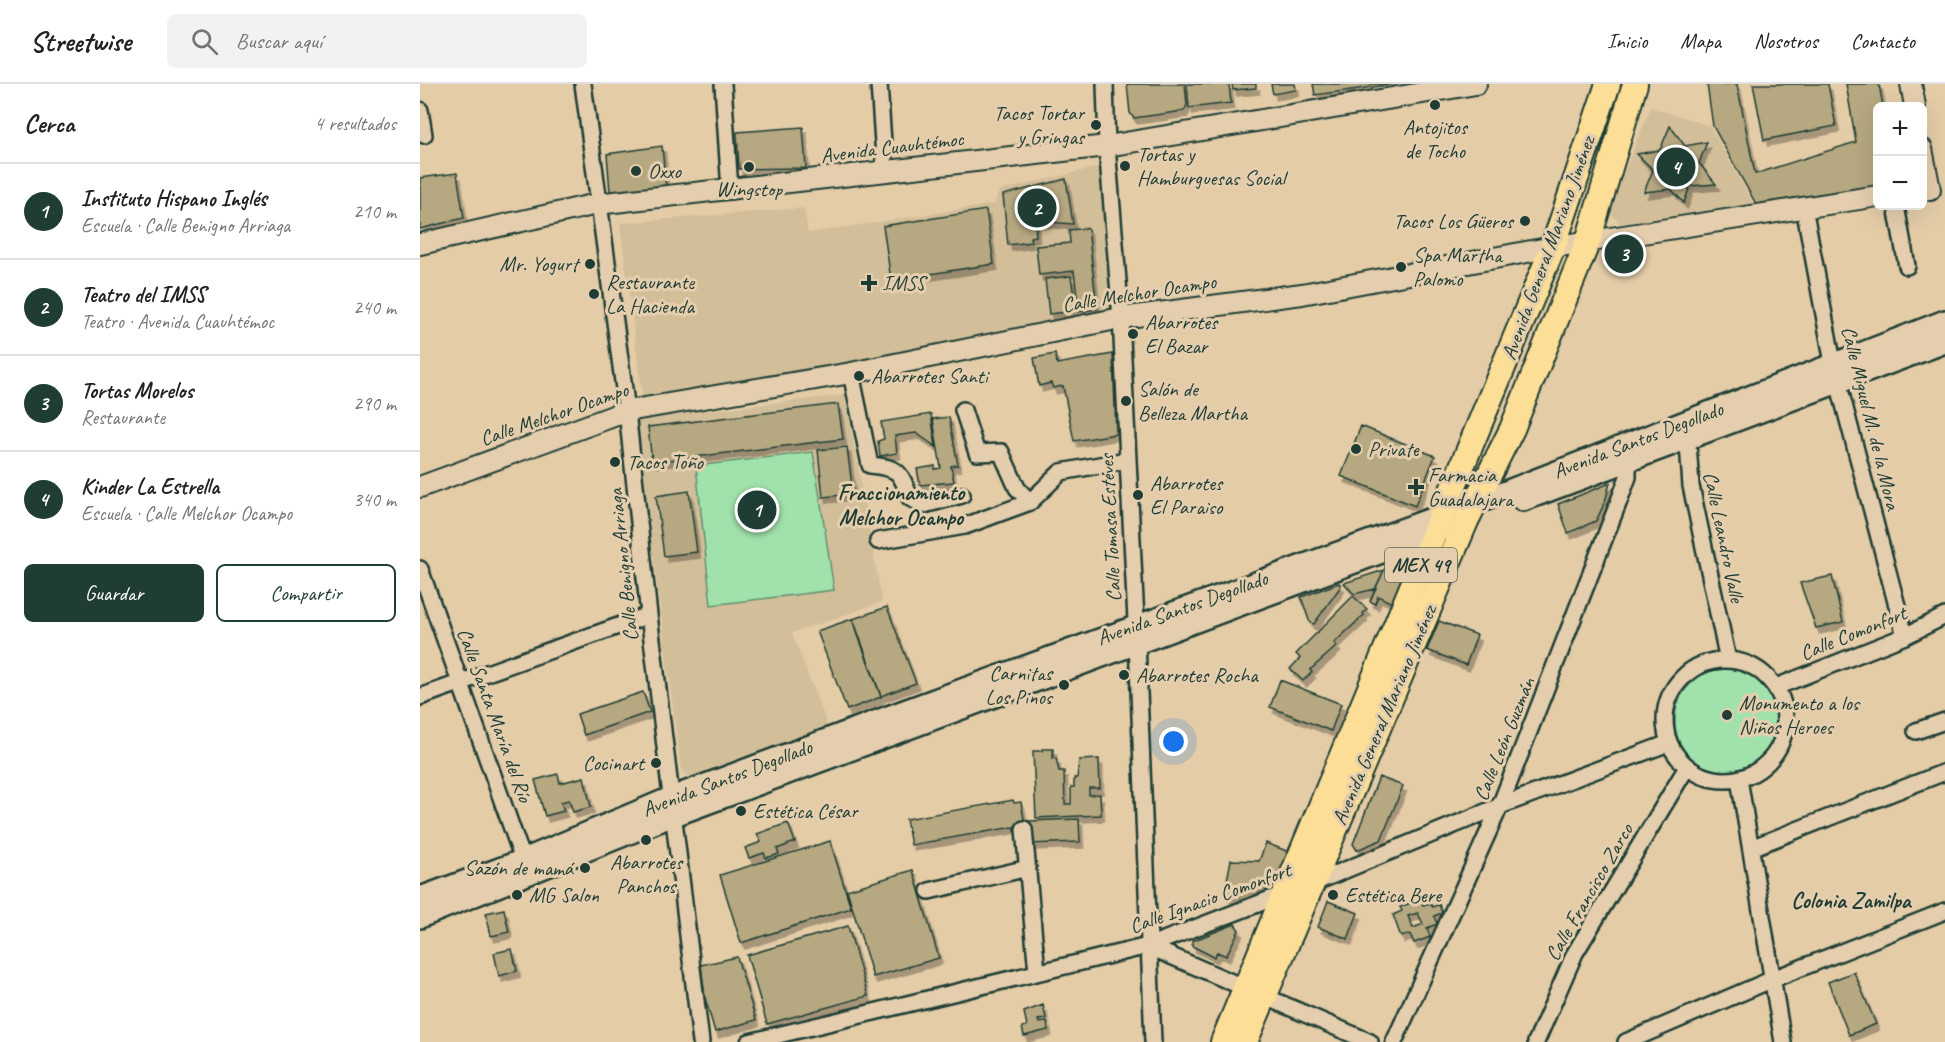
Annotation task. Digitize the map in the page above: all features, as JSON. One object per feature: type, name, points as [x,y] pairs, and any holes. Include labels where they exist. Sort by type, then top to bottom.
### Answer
[{"type":"main road","name":"Avenida General Mariano Jiménez","points":[[1223,1042],[1254,993],[1313,883],[1455,517],[1554,247],[1608,84]]},
{"type":"main road","name":"Avenida General Mariano Jiménez","points":[[1245,1042],[1254,993],[1286,893],[1455,517],[1512,429],[1588,241],[1635,84]]},
{"type":"main road","points":[[1580,164],[1610,172]]},
{"type":"main road","name":"Avenida Santos Degollado","points":[[420,917],[526,867],[672,807],[1628,453],[1835,372],[1945,321]]},
{"type":"main road","name":"Avenida Santos Degollado","points":[[1835,372],[1945,342]]},
{"type":"main road","name":"Avenida Santos Degollado","points":[[420,898],[526,867]]},
{"type":"street","name":"Calle Benigno Arriaga","points":[[583,84],[597,204],[627,411],[649,615],[701,1042]]},
{"type":"street","points":[[723,84],[730,191]]},
{"type":"street","points":[[879,84],[885,172]]},
{"type":"street","name":"Calle Tomasa Estéves","points":[[1105,84],[1107,146],[1121,318],[1137,633],[1153,1042]]},
{"type":"street","name":"Avenida Cuauhtémoc","points":[[420,244],[597,204],[730,191],[1107,146],[1476,84]]},
{"type":"street","points":[[1911,84],[1914,102]]},
{"type":"street","points":[[420,110],[424,135]]},
{"type":"street","points":[[1925,156],[1932,190]]},
{"type":"street","name":"Calle Melchor Ocampo","points":[[420,487],[627,411],[851,373],[1121,318],[1302,294],[1588,241],[1873,197]]},
{"type":"street","name":"Calle Miguel M. de la Mora","points":[[1804,207],[1835,372],[1905,636]]},
{"type":"street","points":[[1897,210],[1906,266]]},
{"type":"street","points":[[851,373],[870,465],[892,468],[902,475],[910,498],[924,505],[962,495]]},
{"type":"street","points":[[963,410],[976,453],[1001,452],[1017,488],[1030,502]]},
{"type":"street","name":"Calle Leandro Valle","points":[[1688,429],[1690,486],[1728,660]]},
{"type":"street","name":"Calle León Guzmán","points":[[1394,1042],[1500,806],[1619,501],[1628,453]]},
{"type":"street","points":[[878,541],[965,526],[1030,502],[1061,472],[1127,460]]},
{"type":"street","name":"Calle Santa María del Río","points":[[420,569],[462,681],[526,867]]},
{"type":"street","points":[[420,697],[649,615]]},
{"type":"street","name":"Calle Comonfort","points":[[1776,687],[1905,636],[1945,616]]},
{"type":"street","points":[[1728,660],[1745,663],[1762,672],[1776,687],[1784,704],[1786,722],[1783,740],[1773,758],[1758,771],[1738,779],[1722,781],[1706,778],[1687,767],[1669,743],[1665,720],[1666,706],[1674,688],[1686,674],[1698,666],[1711,661],[1728,660]]},
{"type":"street","points":[[1916,731],[1945,721]]},
{"type":"street","name":"Calle Ignacio Comonfort","points":[[749,1042],[1148,945],[1313,883],[1500,806],[1669,743]]},
{"type":"street","name":"Calle Francisco Zarco","points":[[1536,1042],[1575,953],[1687,767]]},
{"type":"street","points":[[1751,848],[1945,772]]},
{"type":"street","points":[[1738,779],[1783,1042]]},
{"type":"street","points":[[1024,829],[1037,972]]},
{"type":"street","points":[[929,891],[1028,868]]},
{"type":"street","points":[[1626,1042],[1773,979],[1945,911]]},
{"type":"street","points":[[1148,945],[1370,1042]]},
{"type":"shaded area","points":[[1651,107],[1710,126],[1754,205],[1620,223],[1608,211]]},
{"type":"shaded area","name":"IMSS","points":[[1098,167],[1109,251],[1111,315],[643,402],[620,223],[804,208],[808,233],[994,204],[999,191]]},
{"type":"shaded area","points":[[845,395],[882,602],[792,633],[828,727],[691,777],[681,771],[636,419]]},
{"type":"green space","points":[[813,452],[834,590],[711,605],[696,466]]},
{"type":"green space","points":[[1727,669],[1747,673],[1764,684],[1775,701],[1779,721],[1775,741],[1764,758],[1747,769],[1727,773],[1707,769],[1690,758],[1679,741],[1675,721],[1679,701],[1690,684],[1707,673]]},
{"type":"building","points":[[1127,84],[1185,84],[1187,105],[1184,111],[1134,118],[1130,113]]},
{"type":"building","points":[[1187,84],[1229,84],[1231,103],[1189,108]]},
{"type":"building","points":[[1232,84],[1256,84],[1256,88],[1233,90]]},
{"type":"building","points":[[1271,84],[1295,84],[1296,90],[1273,94]]},
{"type":"building","points":[[1313,84],[1395,84],[1315,95]]},
{"type":"building","points":[[1707,84],[1737,84],[1755,174],[1856,142],[1846,84],[1879,84],[1882,102],[1873,102],[1873,186],[1756,204],[1713,126]]},
{"type":"building","points":[[1753,84],[1828,84],[1836,126],[1764,140]]},
{"type":"building","points":[[1670,126],[1685,146],[1707,142],[1699,163],[1716,184],[1690,186],[1684,203],[1671,189],[1644,192],[1653,170],[1637,154],[1660,150]]},
{"type":"building","points":[[803,127],[806,168],[739,169],[737,132]]},
{"type":"building","name":"Oxxo","points":[[662,146],[666,188],[610,192],[607,154]]},
{"type":"building","points":[[457,173],[464,218],[420,229],[420,178]]},
{"type":"building","points":[[1066,179],[1073,224],[1035,221],[1036,236],[1030,237],[1031,242],[1008,245],[1003,195]]},
{"type":"building","points":[[986,210],[994,264],[891,280],[883,226]]},
{"type":"building","points":[[1088,228],[1097,309],[1079,312],[1074,271],[1039,275],[1036,246],[1070,243],[1069,230]]},
{"type":"building","points":[[1071,276],[1076,311],[1049,314],[1045,279]]},
{"type":"building","points":[[1055,354],[1057,364],[1113,354],[1116,434],[1074,441],[1063,386],[1053,388],[1051,383],[1039,386],[1034,358]]},
{"type":"building","points":[[838,404],[843,439],[652,462],[648,427]]},
{"type":"building","points":[[931,414],[936,447],[916,433],[895,436],[897,453],[880,456],[878,441],[884,439],[881,422]]},
{"type":"building","points":[[949,417],[958,465],[951,466],[954,482],[920,485],[917,469],[935,466],[935,469],[941,468],[933,419]]},
{"type":"building","points":[[1361,426],[1435,456],[1415,506],[1341,476]]},
{"type":"building","points":[[847,447],[853,494],[823,497],[818,450]]},
{"type":"building","points":[[1610,483],[1605,502],[1596,521],[1568,533],[1558,504]]},
{"type":"building","points":[[689,491],[697,552],[664,556],[656,496]]},
{"type":"building","points":[[1399,564],[1406,571],[1392,603],[1378,596],[1375,604],[1370,601],[1385,568]]},
{"type":"building","points":[[1384,570],[1375,589],[1354,594],[1344,583]]},
{"type":"building","points":[[1832,576],[1843,622],[1816,628],[1800,583]]},
{"type":"building","points":[[1339,583],[1341,586],[1314,624],[1310,623],[1301,597]]},
{"type":"building","points":[[1353,596],[1367,609],[1364,615],[1334,643],[1337,646],[1310,670],[1312,672],[1303,681],[1290,669],[1300,658],[1296,654]]},
{"type":"building","points":[[887,607],[916,683],[881,696],[853,619]]},
{"type":"building","points":[[852,619],[881,697],[847,710],[817,631]]},
{"type":"building","points":[[1439,621],[1477,635],[1466,665],[1427,650]]},
{"type":"building","points":[[1280,680],[1341,704],[1331,731],[1270,707]]},
{"type":"building","points":[[643,692],[650,712],[584,735],[577,714]]},
{"type":"building","points":[[1042,749],[1053,749],[1053,759],[1056,758],[1059,771],[1064,771],[1065,804],[1071,804],[1071,787],[1074,787],[1074,778],[1077,778],[1079,760],[1099,759],[1100,788],[1089,788],[1089,795],[1100,794],[1101,815],[1036,818],[1033,751],[1042,751]]},
{"type":"building","points":[[558,774],[560,783],[584,777],[591,807],[573,812],[569,800],[561,802],[564,811],[545,816],[535,780]]},
{"type":"building","points":[[1379,777],[1403,786],[1381,840],[1357,850],[1353,844]]},
{"type":"building","points":[[1013,800],[1014,803],[1021,802],[1025,825],[911,845],[906,819]]},
{"type":"building","points":[[1079,819],[1080,842],[1029,844],[1029,821]]},
{"type":"building","points":[[788,823],[795,842],[777,849],[779,854],[766,858],[764,853],[749,858],[745,848],[761,842],[757,834]]},
{"type":"building","points":[[830,841],[851,908],[741,943],[720,875]]},
{"type":"building","points":[[1266,843],[1289,852],[1280,875],[1275,874],[1277,881],[1227,899],[1225,890],[1231,860],[1259,861]]},
{"type":"building","points":[[913,870],[939,958],[873,977],[847,890]]},
{"type":"building","points":[[1421,899],[1423,905],[1429,903],[1433,907],[1439,904],[1442,913],[1434,916],[1437,924],[1427,928],[1430,937],[1414,943],[1410,934],[1401,937],[1393,915],[1402,911],[1400,907]],"holes":[[[1418,913],[1423,924],[1413,928],[1408,916]]]},
{"type":"building","points":[[1328,901],[1358,913],[1348,939],[1318,927]]},
{"type":"building","points":[[504,909],[509,932],[491,936],[486,913]]},
{"type":"building","points":[[1235,924],[1239,930],[1226,956],[1217,952],[1214,957],[1192,946],[1192,941]]},
{"type":"building","points":[[848,926],[868,996],[767,1024],[747,955]]},
{"type":"building","points":[[512,949],[517,971],[499,976],[494,953]]},
{"type":"building","points":[[737,957],[756,1020],[715,1032],[705,998],[701,965]]},
{"type":"building","points":[[1854,972],[1876,1024],[1849,1035],[1828,982]]},
{"type":"building","points":[[1043,1005],[1046,1019],[1038,1020],[1039,1023],[1047,1022],[1048,1030],[1024,1036],[1022,1027],[1027,1026],[1024,1012]]},
{"type":"place","name":"Antojitos de Tocho","points":[[1435,105]]},
{"type":"place","name":"Tacos Tortar y Gringas","points":[[1096,125]]},
{"type":"place","name":"Tortas y Hamburguesas Social","points":[[1125,166]]},
{"type":"place","name":"Wingstop","points":[[749,167]]},
{"type":"place","name":"Kinder La Estrella","points":[[1676,167]]},
{"type":"place","name":"Oxxo","points":[[636,171]]},
{"type":"place","name":"Teatro del IMSS","points":[[1037,208]]},
{"type":"place","name":"Tacos Los Güeros","points":[[1525,221]]},
{"type":"place","name":"Tortas Morelos","points":[[1624,254]]},
{"type":"place","name":"Mr. Yogurt","points":[[590,264]]},
{"type":"place","name":"Spa Martha Palomo","points":[[1401,267]]},
{"type":"place","name":"IMSS","points":[[869,283]]},
{"type":"place","name":"Restaurante La Hacienda","points":[[594,294]]},
{"type":"place","name":"Abarrotes El Bazar","points":[[1133,334]]},
{"type":"place","name":"Abarrotes Santi","points":[[859,376]]},
{"type":"place","name":"Salón de Belleza Martha","points":[[1126,401]]},
{"type":"place","name":"Private","points":[[1356,449]]},
{"type":"place","name":"Tacos Toño","points":[[615,462]]},
{"type":"place","name":"Farmacia Guadalajara","points":[[1416,487]]},
{"type":"place","name":"Abarrotes El Paraiso","points":[[1138,495]]},
{"type":"place","name":"Instituto Hispano Inglés","points":[[757,510]]},
{"type":"place","name":"Abarrotes Rocha","points":[[1124,675]]},
{"type":"place","name":"Carnitas Los Pinos","points":[[1064,685]]},
{"type":"place","name":"Monumento a los Niños Heroes","points":[[1727,715]]},
{"type":"place","name":"Cocinart","points":[[656,763]]},
{"type":"place","name":"Estética César","points":[[741,811]]},
{"type":"place","name":"Abarrotes Panchos","points":[[646,840]]},
{"type":"place","name":"Sazón de mamá","points":[[585,868]]},
{"type":"place","name":"MG Salon","points":[[517,895]]},
{"type":"place","name":"Estética Bere","points":[[1333,895]]},
{"type":"district","name":"Fraccionamiento Melchor Ocampo","points":[[901,504]]},
{"type":"district","name":"Colonia Zamilpa","points":[[1851,900]]}]
